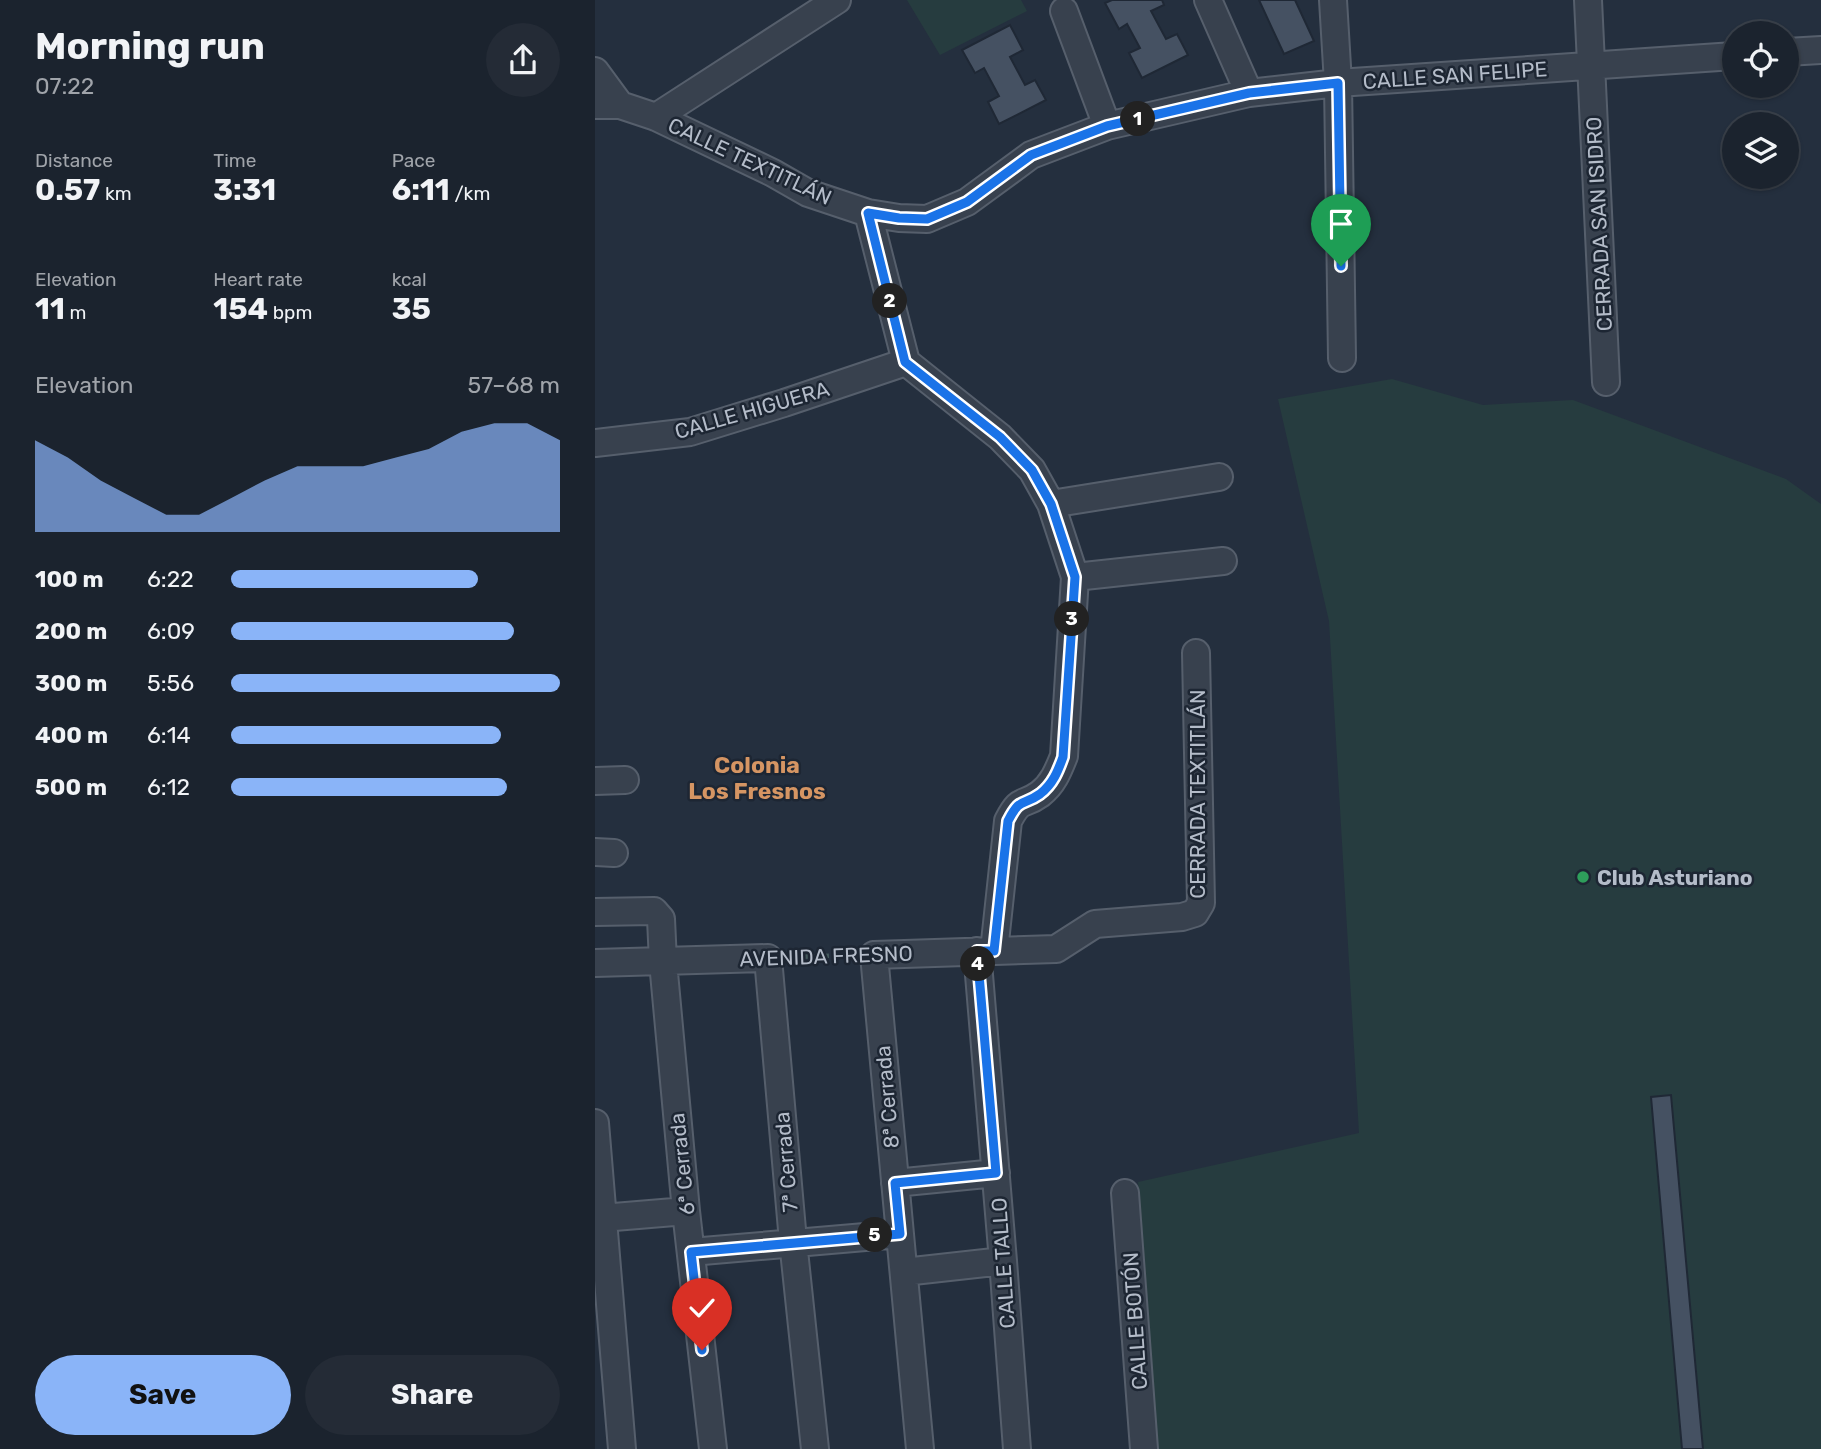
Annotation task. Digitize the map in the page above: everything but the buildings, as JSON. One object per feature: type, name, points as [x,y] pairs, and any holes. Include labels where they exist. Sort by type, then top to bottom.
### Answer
[{"type":"street","points":[[656,117],[837,0]]},
{"type":"street","points":[[1208,0],[1249,93]]},
{"type":"street","points":[[1333,0],[1338,83],[1342,358]]},
{"type":"street","name":"CERRADA SAN ISIDRO","points":[[1588,0],[1607,382]]},
{"type":"street","points":[[1064,11],[1107,126]]},
{"type":"street","points":[[1799,51],[1821,50]]},
{"type":"street","name":"CALLE SAN FELIPE","points":[[868,213],[927,219],[967,202],[1031,155],[1107,126],[1249,93],[1338,83],[1722,57]]},
{"type":"street","points":[[595,71],[608,105]]},
{"type":"street","name":"CALLE TEXTITLÁN","points":[[608,105],[656,117],[808,192],[868,213]]},
{"type":"street","points":[[868,213],[905,362],[1000,437],[1032,470],[1051,504],[1075,577],[1063,757],[1055,778],[1039,795],[1016,805],[1008,821],[985,951]]},
{"type":"street","name":"CALLE HIGUERA","points":[[595,443],[690,432],[905,362]]},
{"type":"street","points":[[1051,504],[1219,477]]},
{"type":"street","points":[[1075,577],[1223,561]]},
{"type":"street","name":"CERRADA TEXTITLÁN","points":[[1056,948],[1094,924],[1182,917],[1195,913],[1201,902],[1196,653]]},
{"type":"street","points":[[595,781],[625,780]]},
{"type":"street","name":"6ª Cerrada","points":[[595,912],[654,911],[661,919],[686,1211],[713,1449]]},
{"type":"street","name":"AVENIDA FRESNO","points":[[874,955],[1056,948]]},
{"type":"street","name":"CALLE TALLO","points":[[985,951],[996,1173],[1017,1449]]},
{"type":"street","name":"8ª Cerrada","points":[[874,955],[920,1449]]},
{"type":"street","name":"AVENIDA FRESNO","points":[[595,963],[768,958]]},
{"type":"street","name":"7ª Cerrada","points":[[768,958],[815,1449]]},
{"type":"street","points":[[595,1122],[602,1218],[600,1256],[622,1449]]},
{"type":"street","points":[[895,1183],[996,1173]]},
{"type":"street","name":"CALLE BOTÓN","points":[[1125,1193],[1145,1449]]},
{"type":"street","points":[[602,1218],[686,1211]]},
{"type":"street","points":[[691,1252],[793,1241],[900,1234]]},
{"type":"street","points":[[904,1272],[1003,1261]]},
{"type":"path","name":"AVENIDA FRESNO","points":[[768,958],[874,955]]},
{"type":"green space","points":[[907,0],[1021,0],[1027,11],[940,55]]},
{"type":"green space","name":"Club Asturiano","points":[[1392,379],[1483,405],[1573,400],[1786,479],[1821,504],[1821,1449],[1157,1449],[1138,1182],[1359,1133],[1329,621],[1278,399]]},
{"type":"place","name":"Club Asturiano","points":[[1583,877]]},
{"type":"district","name":"Colonia Los Fresnos","points":[[757,778]]},
{"type":"route","points":[[702,1350],[691,1252],[793,1241],[900,1234],[895,1183],[996,1173],[977,951],[994,951],[1008,821],[1016,805],[1039,795],[1055,778],[1063,757],[1075,577],[1051,504],[1032,470],[1000,437],[905,362],[868,213],[927,219],[967,202],[1031,155],[1107,126],[1249,93],[1338,83],[1341,266]]}]
